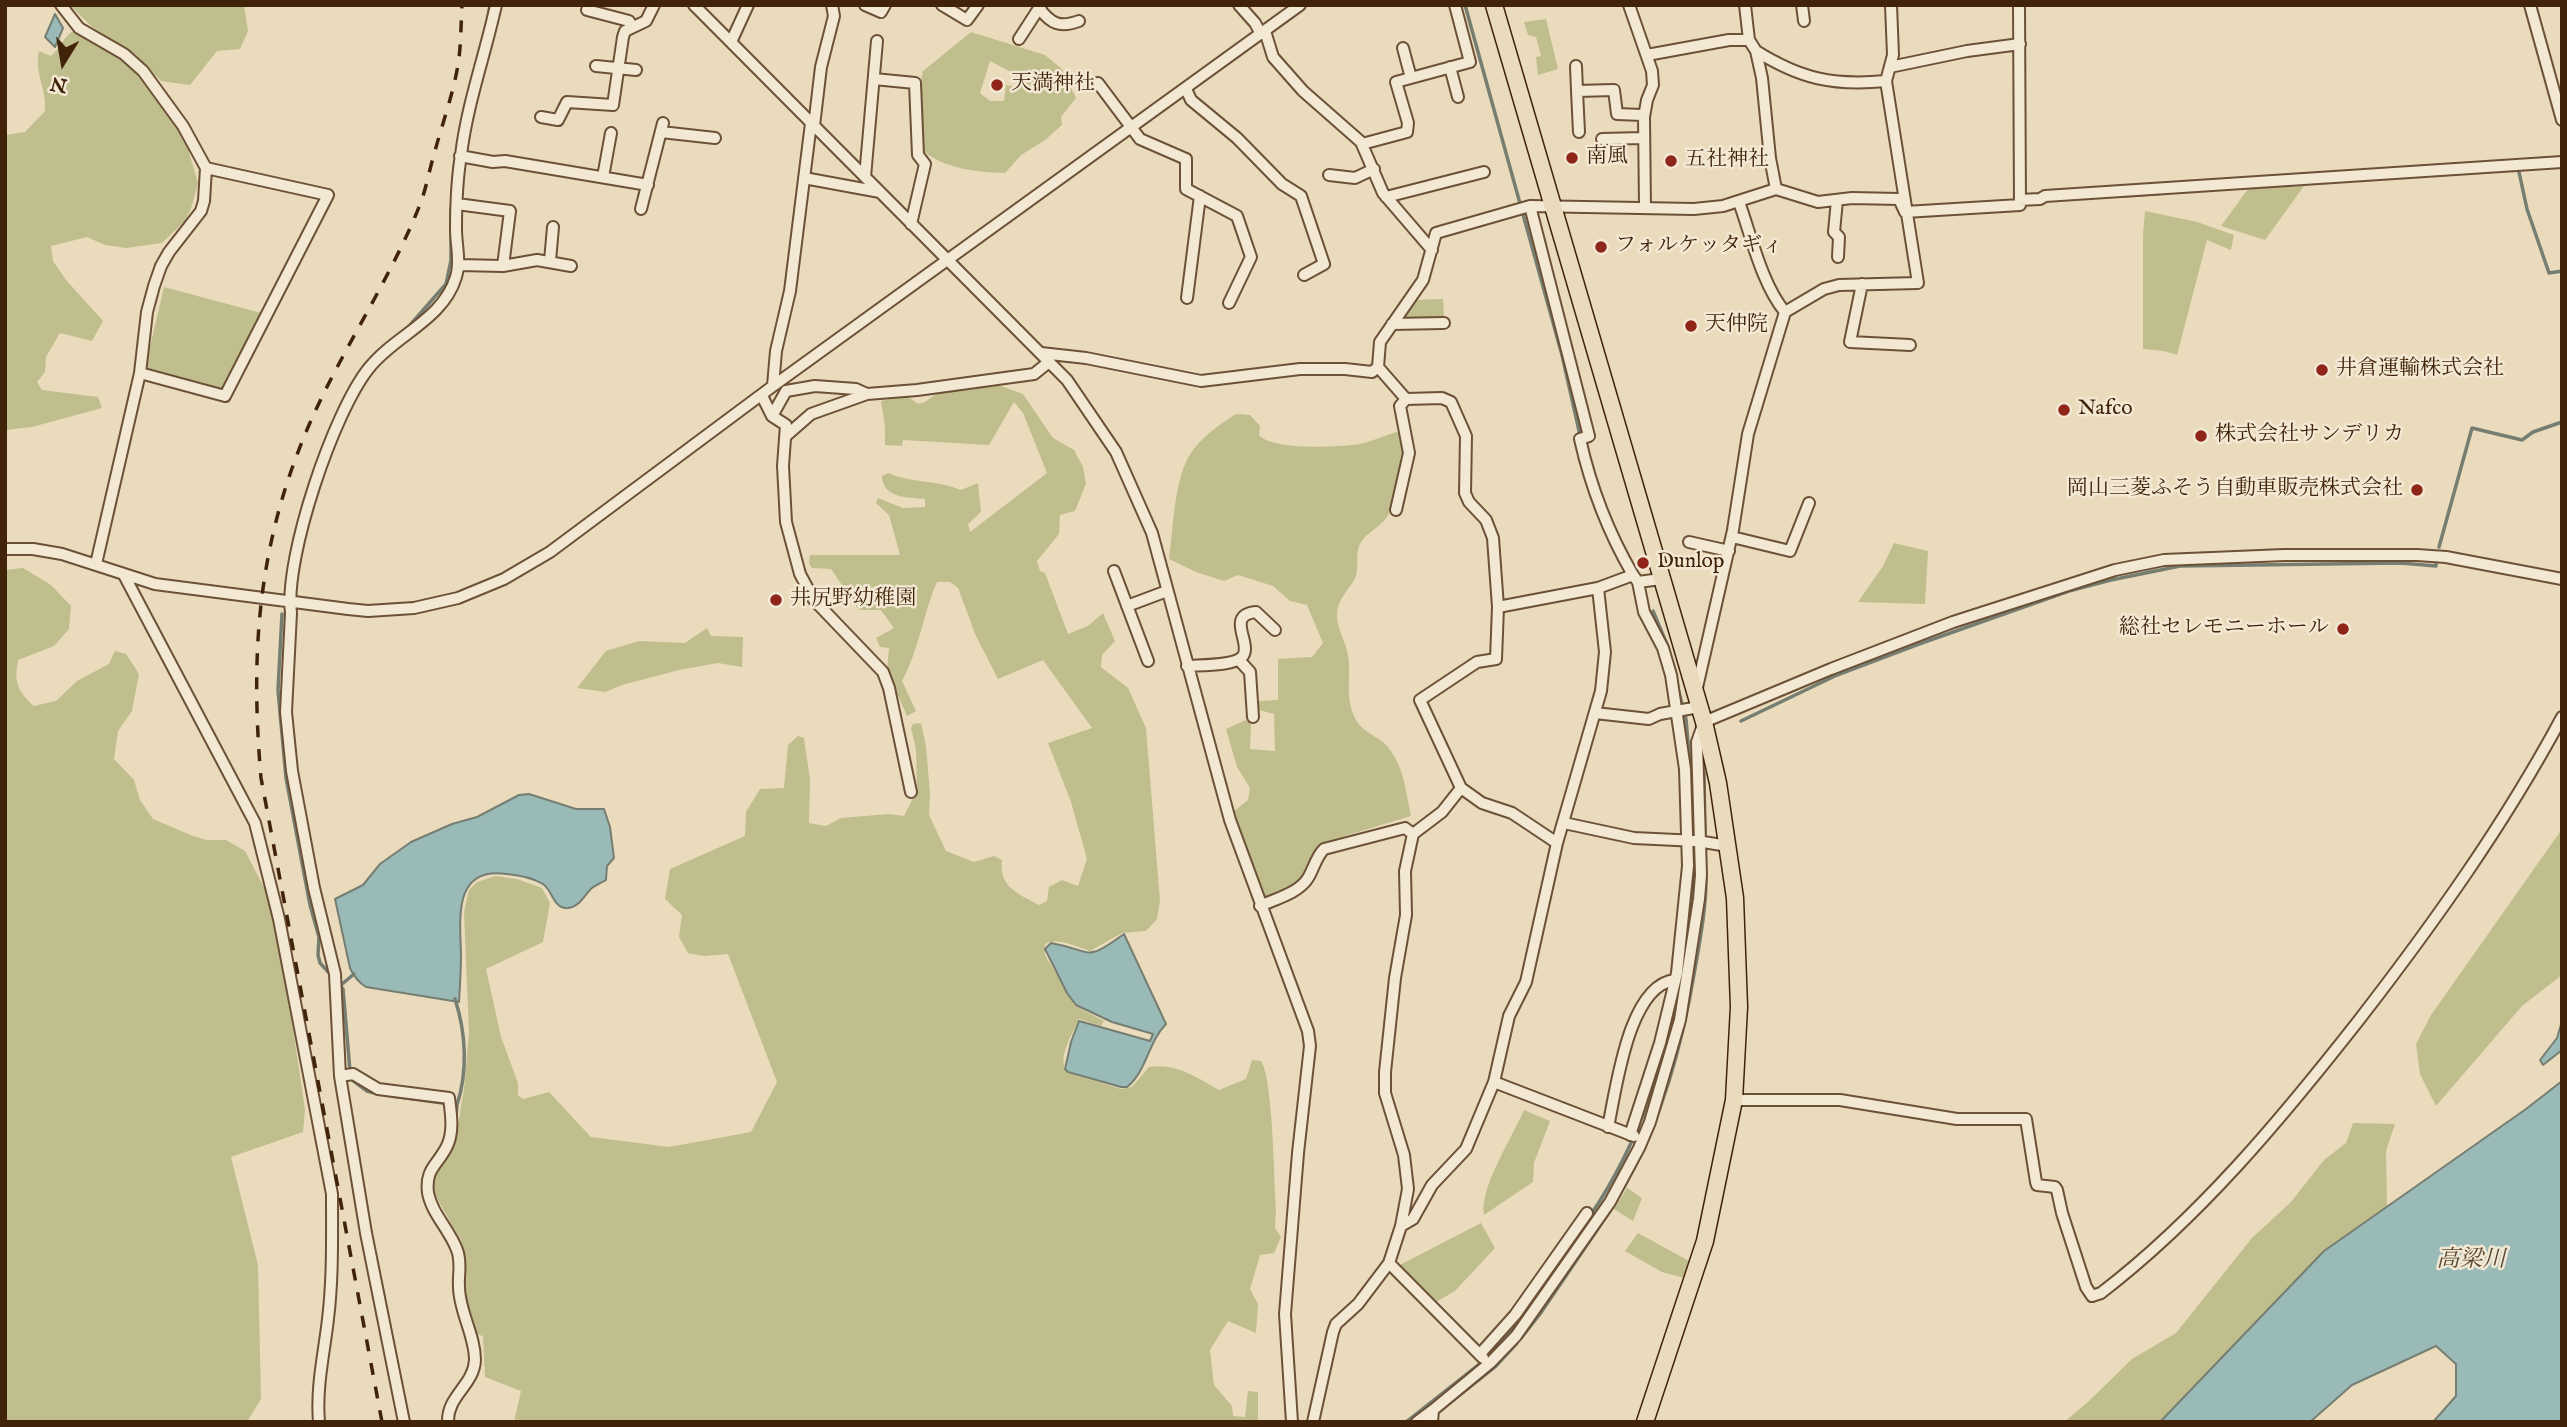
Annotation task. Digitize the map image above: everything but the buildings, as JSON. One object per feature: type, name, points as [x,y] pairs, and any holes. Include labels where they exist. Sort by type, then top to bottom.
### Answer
[{"type":"highway","points":[[1494,5],[1661,579],[1691,709],[1718,783],[1728,846],[1738,941],[1739,1007],[1734,1100],[1705,1241],[1645,1422]]},
{"type":"street","points":[[61,5],[79,28],[124,54],[143,71],[183,126],[206,168],[201,211],[169,252],[158,276],[148,312],[140,373],[96,564]]},
{"type":"street","points":[[404,1422],[366,1233],[335,980],[314,888],[288,745],[286,712],[290,600],[301,535],[314,488],[346,409],[369,367],[434,311],[452,288],[458,265],[457,204],[460,156],[496,5]]},
{"type":"street","points":[[541,117],[558,120],[568,102],[614,105],[625,31],[646,21],[654,5]]},
{"type":"street","points":[[694,5],[1049,362],[1080,397],[1116,452],[1152,533],[1230,820],[1308,1031],[1310,1046],[1285,1314],[1292,1422]]},
{"type":"street","points":[[732,42],[748,5]]},
{"type":"street","points":[[773,386],[776,351],[790,291],[821,67],[834,16],[832,5]]},
{"type":"street","points":[[864,5],[881,12],[885,5]]},
{"type":"street","points":[[942,5],[967,20],[978,5]]},
{"type":"street","points":[[1238,5],[1263,33],[1273,57],[1280,65],[1362,144],[1386,197],[1432,250]]},
{"type":"street","points":[[5,549],[44,550],[155,584],[348,609],[388,610],[436,604],[477,592],[550,552],[773,386],[1300,5]]},
{"type":"street","points":[[1362,144],[1407,132],[1408,123],[1396,82],[1470,62],[1455,5]]},
{"type":"street","points":[[1629,5],[1652,71],[1653,85],[1644,117],[1645,208]]},
{"type":"street","points":[[1745,5],[1749,40],[1756,51],[1762,78],[1776,189]]},
{"type":"street","points":[[1802,5],[1804,21]]},
{"type":"street","points":[[1485,1359],[1516,1336],[1588,1235],[1616,1191],[1636,1137],[1675,981],[1687,881],[1697,841],[1685,769],[1691,709],[1732,537],[1748,434],[1785,312],[1824,289],[1839,285],[1918,283],[1886,81],[1893,55],[1891,5]]},
{"type":"street","points":[[1905,212],[2020,205],[2017,44],[2020,5]]},
{"type":"street","points":[[2530,5],[2562,120]]},
{"type":"street","points":[[1019,39],[1040,7],[1052,23],[1068,25],[1079,21]]},
{"type":"street","points":[[587,10],[629,22],[632,26]]},
{"type":"street","points":[[1647,55],[1729,40],[1749,40]]},
{"type":"street","points":[[865,177],[877,41]]},
{"type":"street","points":[[1890,66],[2017,44]]},
{"type":"street","points":[[1403,48],[1411,78]]},
{"type":"street","points":[[1756,51],[1781,67],[1815,79],[1857,84],[1886,81]]},
{"type":"street","points":[[596,66],[636,69]]},
{"type":"street","points":[[1576,66],[1579,132]]},
{"type":"street","points":[[1450,67],[1458,97]]},
{"type":"street","points":[[874,79],[915,83],[918,155],[925,164],[911,224]]},
{"type":"street","points":[[1098,83],[1140,139],[1186,159],[1186,188],[1237,216],[1251,257],[1229,303]]},
{"type":"street","points":[[1186,89],[1191,100],[1237,138],[1282,184],[1301,196],[1324,264],[1304,275]]},
{"type":"street","points":[[1577,91],[1614,90],[1617,114],[1644,117]]},
{"type":"street","points":[[641,209],[662,127],[715,138]]},
{"type":"street","points":[[603,177],[611,133]]},
{"type":"street","points":[[1602,139],[1643,138]]},
{"type":"street","points":[[460,156],[648,185]]},
{"type":"street","points":[[2020,200],[2040,199],[2045,195],[2562,162]]},
{"type":"street","points":[[140,373],[225,396],[328,195],[206,168]]},
{"type":"street","points":[[1329,176],[1355,178],[1374,169]]},
{"type":"street","points":[[1386,197],[1484,172]]},
{"type":"street","points":[[804,178],[880,191]]},
{"type":"street","points":[[1041,354],[1086,358],[1200,381],[1300,369],[1372,372],[1378,367],[1380,342],[1423,280],[1436,233],[1530,206],[1694,209],[1723,206],[1776,189],[1818,202],[1899,199],[1905,212]]},
{"type":"street","points":[[1187,298],[1200,196]]},
{"type":"street","points":[[1837,200],[1834,232],[1839,236],[1838,257]]},
{"type":"street","points":[[1739,202],[1763,271],[1785,312]]},
{"type":"street","points":[[457,204],[510,211],[503,266]]},
{"type":"street","points":[[1530,206],[1589,436],[1580,439],[1586,466],[1608,529],[1636,579],[1644,612],[1663,648],[1671,675],[1691,709],[1697,742],[1699,899],[1685,997],[1662,1088],[1636,1137]]},
{"type":"street","points":[[550,261],[553,227]]},
{"type":"street","points":[[458,265],[503,266],[537,260],[571,266]]},
{"type":"street","points":[[1862,285],[1850,342],[1910,345]]},
{"type":"street","points":[[1392,324],[1444,323]]},
{"type":"street","points":[[787,435],[811,414],[867,394],[1034,374],[1049,362]]},
{"type":"street","points":[[1378,367],[1406,399],[1448,399],[1460,418],[1466,436],[1465,493],[1492,531],[1498,607],[1496,659],[1477,662],[1420,700],[1461,788],[1482,803],[1512,813],[1557,843]]},
{"type":"street","points":[[772,416],[786,391],[815,386],[856,389],[867,394]]},
{"type":"street","points":[[762,396],[772,416],[786,425],[787,435],[783,450],[786,522],[800,574],[814,600],[883,672],[889,688],[911,792]]},
{"type":"street","points":[[1396,510],[1403,469],[1409,453],[1400,406],[1406,399]]},
{"type":"street","points":[[1732,537],[1790,551],[1809,503]]},
{"type":"street","points":[[1689,542],[1729,551]]},
{"type":"street","points":[[1595,713],[1649,719],[1691,709],[1840,666],[1953,622],[2115,570],[2164,560],[2284,555],[2417,555],[2446,557],[2562,579]]},
{"type":"street","points":[[1114,571],[1148,661]]},
{"type":"street","points":[[124,575],[255,823],[279,919],[332,1194],[328,1318],[318,1377],[319,1422]]},
{"type":"street","points":[[1498,607],[1636,579],[1661,579]]},
{"type":"street","points":[[1401,1226],[1413,1219],[1432,1185],[1466,1149],[1494,1082],[1504,1031],[1525,982],[1557,843],[1601,691],[1605,652],[1598,588]]},
{"type":"street","points":[[1127,606],[1167,591]]},
{"type":"street","points":[[1187,666],[1234,663],[1238,660],[1245,651],[1240,624],[1243,617],[1256,612],[1275,630]]},
{"type":"street","points":[[1238,660],[1250,672],[1253,717]]},
{"type":"street","points":[[1734,1100],[1840,1100],[1957,1119],[2022,1117],[2028,1123],[2037,1185],[2055,1187],[2057,1190],[2078,1264],[2091,1294],[2101,1293],[2148,1254],[2274,1126],[2408,957],[2468,875],[2529,778],[2562,717]]},
{"type":"street","points":[[1313,1422],[1325,1360],[1336,1325],[1359,1304],[1389,1263],[1401,1226],[1408,1189],[1404,1155],[1385,1093],[1385,1072],[1395,978],[1406,915],[1405,871],[1413,834],[1442,812],[1461,788]]},
{"type":"street","points":[[1564,823],[1634,838],[1697,841],[1728,846]]},
{"type":"street","points":[[1260,906],[1296,890],[1307,881],[1324,849],[1405,828],[1413,834]]},
{"type":"street","points":[[1608,1127],[1618,1072],[1630,1031],[1642,1007],[1657,988],[1667,981],[1675,981]]},
{"type":"street","points":[[347,1075],[378,1089],[449,1098],[448,1144],[431,1168],[428,1192],[431,1204],[461,1262],[458,1290],[475,1360],[468,1381],[450,1406],[448,1422]]},
{"type":"street","points":[[1494,1082],[1636,1137]]},
{"type":"street","points":[[1417,1422],[1433,1416],[1485,1359],[1587,1213]]},
{"type":"street","points":[[1389,1263],[1485,1359]]},
{"type":"shaded area","points":[[70,5],[244,5],[248,31],[240,49],[217,51],[190,85],[161,81],[135,55],[91,26]]},
{"type":"shaded area","points":[[1546,19],[1558,69],[1538,75],[1536,57],[1541,56],[1536,37],[1528,35],[1524,22]]},
{"type":"shaded area","points":[[75,30],[131,66],[147,84],[185,139],[198,183],[185,221],[162,243],[126,248],[105,245],[87,237],[51,246],[53,261],[66,280],[103,321],[92,341],[60,333],[46,357],[45,372],[37,382],[42,390],[98,397],[102,408],[32,427],[5,430],[5,135],[25,132],[45,111],[38,66],[39,51],[51,56]]},
{"type":"shaded area","points":[[971,32],[1045,55],[1062,69],[1076,98],[1061,117],[1062,125],[1021,155],[1005,173],[972,170],[952,166],[923,151],[919,89],[923,71]],"holes":[[[990,61],[1013,73],[1017,87],[1006,85],[1004,101],[990,101],[980,93]]]},
{"type":"shaded area","points":[[2304,186],[2265,240],[2221,226],[2248,189]]},
{"type":"shaded area","points":[[2145,211],[2197,222],[2234,235],[2231,250],[2207,240],[2177,355],[2143,349]]},
{"type":"shaded area","points":[[164,287],[261,313],[225,387],[218,390],[147,370],[146,364]]},
{"type":"shaded area","points":[[1443,299],[1444,317],[1398,319],[1414,300]]},
{"type":"shaded area","points":[[996,384],[1023,394],[1053,438],[1074,450],[1083,467],[1086,484],[1075,511],[1060,515],[1059,534],[1037,561],[1040,571],[1045,573],[1068,634],[1088,626],[1103,613],[1115,641],[1102,655],[1101,667],[1128,688],[1146,728],[1160,901],[1157,919],[1146,931],[1122,933],[1090,951],[1061,942],[1045,944],[1045,955],[1075,1006],[1104,1021],[1101,1026],[1079,1019],[1066,1047],[1064,1068],[1068,1073],[1121,1089],[1132,1087],[1149,1067],[1168,1067],[1186,1072],[1219,1090],[1246,1079],[1252,1060],[1261,1061],[1268,1087],[1274,1154],[1275,1228],[1281,1237],[1274,1253],[1260,1255],[1250,1289],[1258,1304],[1256,1333],[1228,1321],[1210,1350],[1214,1385],[1232,1406],[1233,1416],[1245,1417],[1248,1391],[1258,1392],[1258,1422],[514,1422],[521,1391],[485,1377],[483,1336],[472,1333],[463,1289],[466,1258],[461,1240],[433,1192],[434,1175],[455,1144],[464,1089],[469,1033],[464,912],[469,890],[477,882],[495,876],[517,879],[542,888],[550,903],[543,942],[486,969],[501,1037],[518,1083],[518,1095],[523,1099],[549,1092],[591,1137],[669,1147],[751,1132],[777,1082],[728,954],[704,956],[688,953],[679,937],[682,915],[665,899],[670,869],[745,836],[746,812],[760,789],[784,788],[788,745],[798,736],[804,738],[810,780],[809,823],[826,826],[841,818],[889,814],[904,816],[917,790],[916,749],[911,728],[913,724],[921,723],[926,746],[929,815],[946,851],[974,862],[994,856],[1002,860],[1003,877],[1007,883],[1017,893],[1039,905],[1047,901],[1049,887],[1062,880],[1078,886],[1087,859],[1071,802],[1048,743],[1092,728],[1043,660],[998,679],[976,636],[958,588],[950,582],[937,582],[913,657],[902,681],[916,711],[907,716],[887,670],[889,648],[880,647],[876,638],[894,628],[881,610],[859,610],[831,569],[812,568],[809,563],[810,555],[900,555],[889,515],[876,503],[878,498],[903,508],[925,507],[925,499],[892,493],[883,484],[882,476],[888,473],[961,490],[978,483],[981,512],[968,524],[970,532],[1047,473],[1023,413],[1014,402],[989,445],[903,440],[902,446],[885,445],[881,401],[906,395],[918,404],[939,392]]},
{"type":"shaded area","points":[[1236,414],[1250,415],[1260,426],[1259,435],[1266,440],[1291,446],[1350,445],[1396,432],[1403,435],[1403,455],[1393,505],[1383,522],[1360,544],[1356,576],[1339,603],[1337,619],[1348,655],[1349,698],[1353,714],[1361,726],[1384,743],[1393,754],[1404,779],[1411,816],[1318,844],[1305,876],[1276,896],[1266,899],[1258,889],[1233,812],[1248,800],[1250,788],[1237,767],[1226,729],[1246,720],[1251,723],[1250,749],[1275,751],[1274,714],[1259,710],[1259,701],[1278,700],[1278,659],[1312,657],[1323,643],[1307,605],[1290,601],[1273,586],[1238,575],[1224,581],[1169,559],[1177,494],[1188,458],[1203,439]]},
{"type":"shaded area","points":[[1894,543],[1928,551],[1925,604],[1858,602],[1883,566]]},
{"type":"shaded area","points":[[23,568],[51,585],[71,606],[69,629],[54,646],[18,660],[18,686],[24,696],[34,706],[56,701],[77,681],[109,664],[115,651],[126,654],[139,674],[132,711],[118,731],[114,759],[134,780],[140,800],[153,819],[193,836],[207,840],[226,840],[245,851],[269,897],[305,1109],[303,1132],[231,1157],[258,1265],[261,1399],[247,1422],[5,1422],[5,570]]},
{"type":"shaded area","points":[[707,628],[711,636],[743,637],[742,667],[718,663],[679,670],[605,692],[577,688],[606,651],[639,641],[685,643]]},
{"type":"shaded area","points":[[2562,829],[2562,975],[2522,1006],[2436,1106],[2420,1074],[2416,1044],[2431,1015]]},
{"type":"shaded area","points":[[1524,1110],[1550,1121],[1534,1163],[1533,1182],[1484,1215],[1484,1204],[1492,1177]]},
{"type":"shaded area","points":[[2353,1123],[2395,1124],[2386,1151],[2387,1207],[2324,1251],[2160,1422],[2064,1422],[2132,1359],[2176,1333],[2252,1238],[2291,1202],[2324,1160],[2346,1143]]},
{"type":"shaded area","points":[[1627,1188],[1642,1198],[1633,1221],[1614,1209]]},
{"type":"shaded area","points":[[1481,1223],[1495,1248],[1455,1291],[1431,1305],[1396,1267]]},
{"type":"shaded area","points":[[1638,1233],[1689,1261],[1684,1278],[1662,1272],[1625,1251]]},
{"type":"water","points":[[55,14],[63,28],[55,47],[45,37]]},
{"type":"water","points":[[529,794],[576,809],[604,809],[610,827],[614,858],[607,866],[606,880],[592,888],[576,905],[563,908],[543,884],[530,878],[511,874],[489,874],[477,878],[468,886],[461,911],[459,1002],[366,987],[361,983],[350,968],[335,899],[363,885],[380,864],[411,842],[452,824],[477,817],[519,795]]},
{"type":"water","points":[[1124,934],[1166,1024],[1155,1039],[1134,1080],[1127,1087],[1121,1087],[1065,1069],[1079,1021],[1150,1041],[1153,1034],[1112,1022],[1076,1005],[1045,949],[1051,943],[1095,952]]},
{"type":"water","points":[[2562,1021],[2562,1050],[2543,1065],[2540,1060],[2557,1038]]},
{"type":"water","name":"高梁川","points":[[2562,1081],[2562,1422],[2433,1422],[2456,1396],[2456,1364],[2436,1346],[2352,1385],[2310,1422],[2160,1422],[2324,1251]]},
{"type":"waterway","points":[[488,17],[490,5]]},
{"type":"waterway","points":[[1465,5],[1562,355],[1580,435]]},
{"type":"waterway","points":[[454,170],[461,126]]},
{"type":"waterway","points":[[2519,172],[2527,209],[2549,273],[2562,271]]},
{"type":"waterway","points":[[2123,196],[2168,193]]},
{"type":"waterway","points":[[411,324],[446,284],[451,260],[451,209]]},
{"type":"waterway","points":[[2439,547],[2472,428],[2522,440],[2533,432],[2562,422]]},
{"type":"waterway","points":[[1741,721],[1837,675],[2069,591],[2111,580],[2180,566],[2436,564]]},
{"type":"waterway","points":[[1653,611],[1668,647]]},
{"type":"waterway","points":[[282,614],[278,690],[286,778],[310,905],[319,937],[318,955],[320,963],[333,977]]},
{"type":"waterway","points":[[1678,689],[1686,719],[1690,767]]},
{"type":"waterway","points":[[1704,773],[1705,840]]},
{"type":"waterway","points":[[1590,1216],[1626,1153],[1654,1086],[1680,980],[1691,907],[1693,869]]},
{"type":"waterway","points":[[1624,1187],[1660,1108],[1677,1054],[1699,947],[1706,879]]},
{"type":"waterway","points":[[341,985],[354,974]]},
{"type":"waterway","points":[[338,983],[343,989],[350,1071]]},
{"type":"waterway","points":[[455,999],[462,1025],[464,1052],[463,1079],[457,1105]]},
{"type":"waterway","points":[[351,1079],[367,1091],[378,1094]]},
{"type":"waterway","points":[[392,1096],[457,1105],[456,1116]]},
{"type":"waterway","points":[[1522,1337],[1610,1211]]},
{"type":"waterway","points":[[1406,1422],[1482,1362],[1516,1324],[1546,1280]]},
{"type":"waterway","points":[[464,1291],[469,1315]]},
{"type":"waterway","points":[[1436,1414],[1495,1367],[1517,1343]]},
{"type":"waterway","points":[[469,1388],[477,1374]]},
{"type":"railway","points":[[382,1422],[261,778],[258,642],[268,555],[292,469],[322,397],[395,259],[423,196],[457,70],[462,5]]},
{"type":"place","name":"天満神社","points":[[997,85]]},
{"type":"place","name":"南風","points":[[1572,158]]},
{"type":"place","name":"五社神社","points":[[1671,161]]},
{"type":"place","name":"フォルケッタギィ","points":[[1601,247]]},
{"type":"place","name":"天仲院","points":[[1691,326]]},
{"type":"place","name":"井倉運輸株式会社","points":[[2322,370]]},
{"type":"place","name":"Nafco","points":[[2064,410]]},
{"type":"place","name":"株式会社サンデリカ","points":[[2201,436]]},
{"type":"place","name":"岡山三菱ふそう自動車販売株式会社","points":[[2417,490]]},
{"type":"place","name":"Dunlop","points":[[1643,563]]},
{"type":"place","name":"井尻野幼稚園","points":[[776,600]]},
{"type":"place","name":"総社セレモニーホール","points":[[2343,629]]}]
